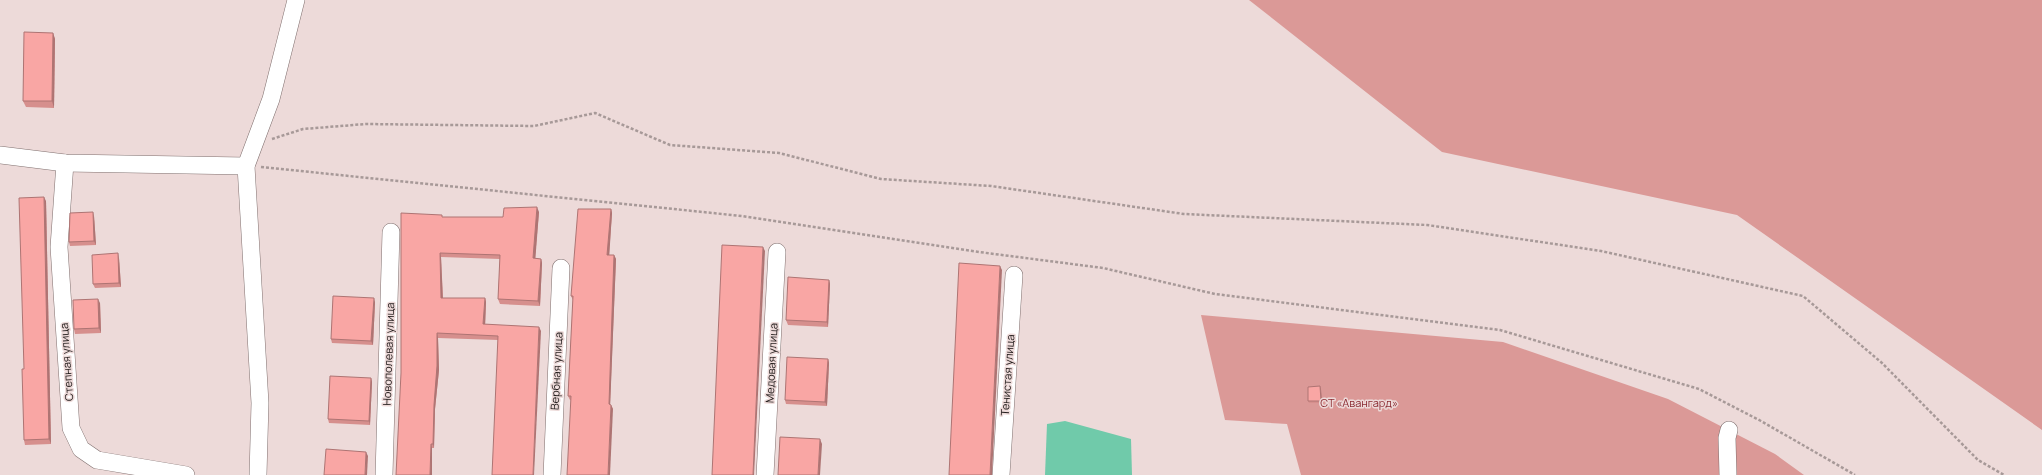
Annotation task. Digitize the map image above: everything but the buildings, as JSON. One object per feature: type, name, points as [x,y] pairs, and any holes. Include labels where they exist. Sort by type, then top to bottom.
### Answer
[{"type":"street","points":[[258,475],[260,403],[246,166],[271,99],[296,0]]},
{"type":"street","points":[[0,155],[65,163],[246,166]]},
{"type":"street","name":"Степная улица","points":[[65,163],[59,247],[71,428],[81,448],[97,460],[186,475]]},
{"type":"street","name":"Новополевая улица","points":[[384,475],[391,232]]},
{"type":"street","name":"Медовая улица","points":[[765,475],[777,252]]},
{"type":"street","name":"Вербная улица","points":[[552,475],[561,268]]},
{"type":"street","name":"Тенистая улица","points":[[1001,475],[1014,275]]},
{"type":"street","points":[[1728,475],[1727,438],[1729,430]]},
{"type":"path","points":[[268,140],[303,129],[366,124],[534,126],[595,113],[670,145],[779,153],[881,179],[991,186],[1184,214],[1427,225],[1601,252],[1803,296],[1882,363],[1978,460],[2004,475]]},
{"type":"path","points":[[246,166],[742,216],[979,252],[1103,268],[1215,294],[1500,330],[1699,389],[1761,421],[1855,475]]},
{"type":"green space","points":[[1249,0],[2042,0],[2042,430],[1737,215],[1442,152]]},
{"type":"green space","name":"СТ «Авангард»","points":[[1201,315],[1503,342],[1668,399],[1775,454],[1804,475],[1301,475],[1287,424],[1225,420]]},
{"type":"shaded area","points":[[1065,421],[1131,439],[1132,475],[1045,475],[1047,424]]}]
